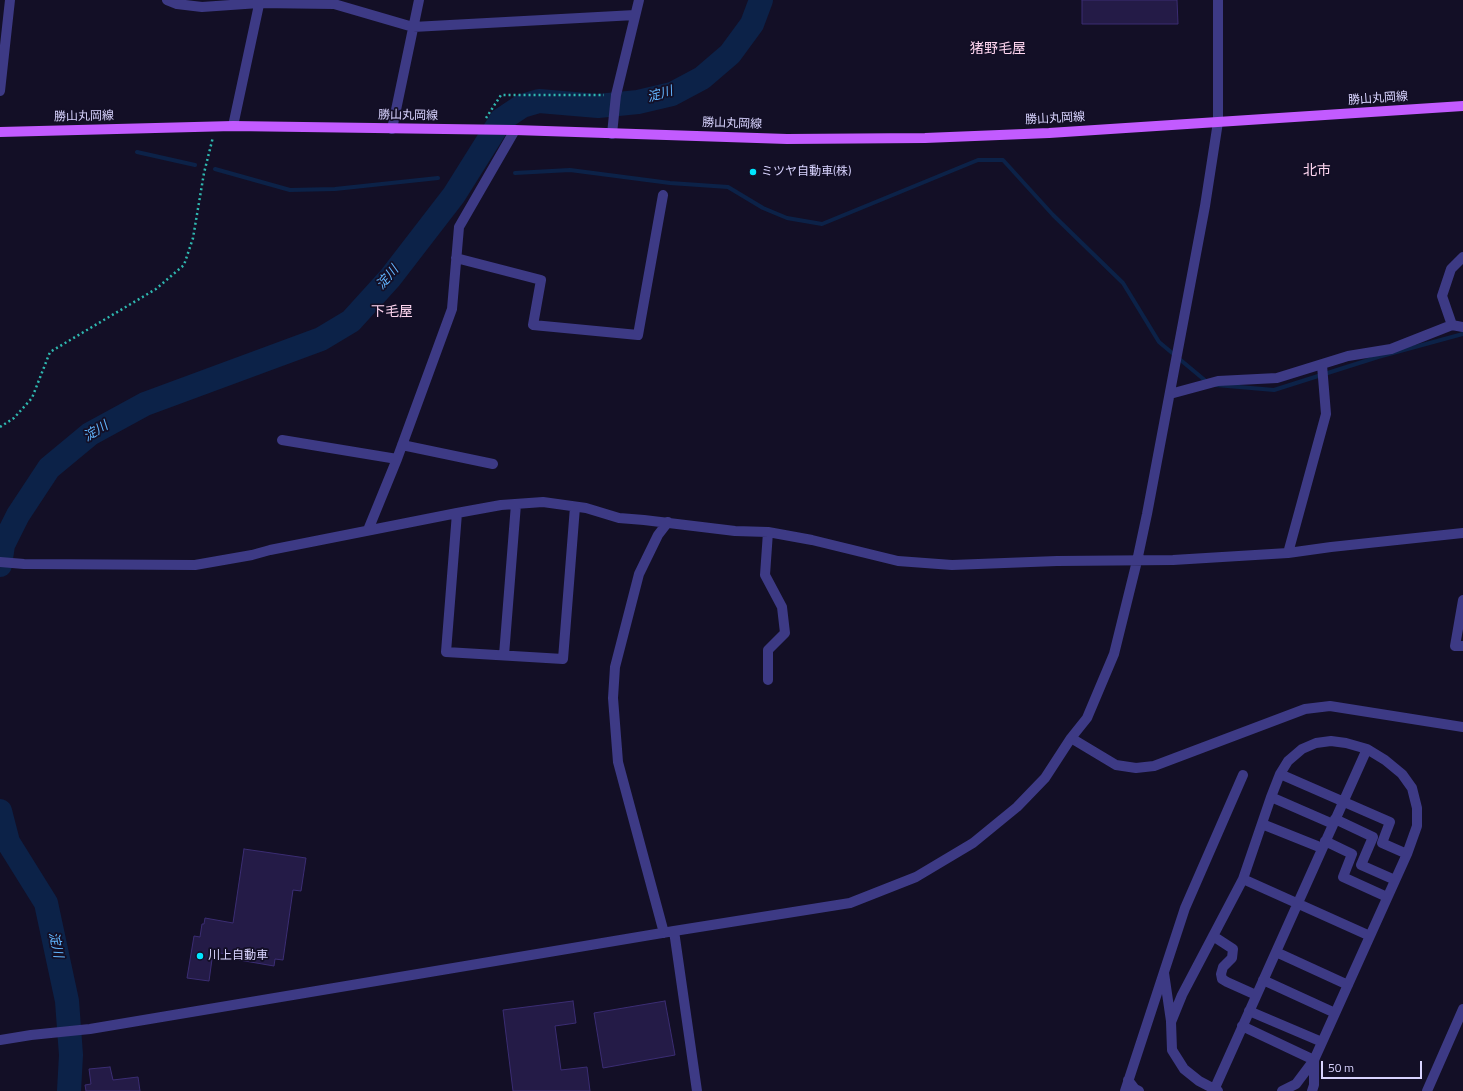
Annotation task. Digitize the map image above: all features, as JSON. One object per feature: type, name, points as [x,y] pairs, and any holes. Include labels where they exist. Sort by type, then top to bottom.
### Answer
[{"type":"main road","name":"勝山丸岡線","points":[[0,132],[233,126],[511,130],[787,139],[925,138],[1049,133],[1463,106]]},
{"type":"street","points":[[0,91],[10,0]]},
{"type":"street","points":[[167,0],[177,4],[202,7],[260,2],[334,2],[413,27],[635,15]]},
{"type":"street","points":[[392,129],[419,0]]},
{"type":"street","points":[[612,134],[616,95],[639,0]]},
{"type":"street","points":[[0,1040],[31,1035],[90,1029],[850,903],[916,877],[973,843],[1017,808],[1045,778],[1071,738],[1087,718],[1114,654],[1137,561],[1205,206],[1218,122],[1218,0]]},
{"type":"street","points":[[233,126],[260,2]]},
{"type":"street","points":[[368,530],[397,459],[452,309],[459,227],[511,130]]},
{"type":"street","points":[[456,258],[541,280],[533,325],[638,335],[663,194]]},
{"type":"street","points":[[1452,325],[1442,296],[1451,269],[1463,257]]},
{"type":"street","points":[[1170,394],[1218,382],[1277,378],[1348,356],[1391,349],[1452,325],[1463,327]]},
{"type":"street","points":[[1288,553],[1326,414],[1322,364]]},
{"type":"street","points":[[282,440],[397,459]]},
{"type":"street","points":[[402,445],[493,464]]},
{"type":"street","points":[[0,562],[24,564],[195,565],[252,555],[457,512],[501,505],[543,502],[586,508],[619,518],[668,522],[735,531],[768,532],[812,540],[898,562],[952,565],[1064,561],[1137,561],[1288,553],[1463,533]]},
{"type":"street","points":[[504,655],[516,504]]},
{"type":"street","points":[[457,512],[446,652],[563,659],[575,507]]},
{"type":"street","points":[[664,933],[618,762],[613,698],[615,667],[639,574],[658,535],[668,522]]},
{"type":"street","points":[[768,532],[765,575],[782,608],[785,633],[768,650],[768,680]]},
{"type":"street","points":[[1463,600],[1455,646],[1463,646]]},
{"type":"street","points":[[1071,738],[1116,765],[1136,768],[1154,766],[1306,708],[1330,706],[1463,727]]},
{"type":"street","points":[[1171,1022],[1182,995],[1243,879],[1280,774],[1288,761],[1302,750],[1316,742],[1346,743],[1367,749],[1385,760],[1402,774],[1412,788],[1417,808],[1417,826],[1407,854],[1314,1060],[1296,1084],[1282,1091]]},
{"type":"street","points":[[1164,971],[1171,1022],[1172,1050],[1184,1069],[1199,1081],[1216,1090],[1242,1026],[1367,749]]},
{"type":"street","points":[[1280,774],[1343,803],[1390,822],[1382,843],[1407,854]]},
{"type":"street","points":[[1125,1091],[1185,908],[1243,775]]},
{"type":"street","points":[[1271,798],[1373,837],[1361,865],[1395,880]]},
{"type":"street","points":[[1262,824],[1352,854],[1343,877],[1387,896]]},
{"type":"street","points":[[1243,879],[1370,936]]},
{"type":"street","points":[[674,931],[696,1091]]},
{"type":"street","points":[[1213,936],[1233,949],[1232,958],[1223,967],[1221,974],[1222,979],[1256,995]]},
{"type":"street","points":[[1276,952],[1348,985]]},
{"type":"street","points":[[1263,980],[1335,1013]]},
{"type":"street","points":[[1427,1091],[1463,1009]]},
{"type":"street","points":[[1249,1011],[1322,1042]]},
{"type":"street","points":[[1242,1026],[1314,1060]]},
{"type":"street","points":[[1312,1091],[1314,1086],[1314,1060]]},
{"type":"street","points":[[1128,1080],[1135,1089],[1139,1091]]},
{"type":"path","points":[[480,130],[501,95],[616,95]]},
{"type":"path","points":[[0,427],[14,418],[32,398],[50,352],[156,289],[184,265],[193,238],[204,173],[216,126]]},
{"type":"building","points":[[1082,0],[1177,0],[1178,24],[1082,24]]},
{"type":"building","points":[[244,849],[306,858],[301,891],[293,890],[283,960],[275,959],[274,966],[239,960],[239,956],[213,952],[209,981],[187,978],[194,936],[200,937],[202,924],[204,924],[205,918],[233,923]]},
{"type":"building","points":[[573,1001],[576,1023],[555,1026],[561,1070],[587,1067],[590,1091],[513,1091],[503,1010]]},
{"type":"building","points":[[665,1001],[675,1055],[603,1068],[594,1013]]},
{"type":"building","points":[[110,1067],[113,1080],[138,1077],[140,1091],[86,1091],[85,1085],[91,1084],[89,1069]]},
{"type":"waterway","name":"淀川","points":[[0,565],[3,545],[18,515],[49,468],[90,434],[145,404],[321,339],[351,321],[390,278],[454,195],[501,120],[522,106],[539,101],[598,106],[638,102],[672,94],[702,78],[730,54],[752,24],[761,0]]},
{"type":"waterway","points":[[137,152],[195,165]]},
{"type":"waterway","points":[[515,173],[570,170],[670,183],[728,187],[763,208],[787,218],[822,224],[978,160],[1003,160],[1053,215],[1123,283],[1159,342],[1207,382]]},
{"type":"waterway","points":[[215,169],[290,190],[335,189],[438,178]]},
{"type":"waterway","points":[[1216,385],[1274,390],[1378,357],[1463,334]]},
{"type":"waterway","name":"淀川","points":[[0,811],[8,842],[46,903],[67,1001],[71,1055],[69,1091]]},
{"type":"place","name":"ミツヤ自動車(株)","points":[[753,172]]},
{"type":"place","name":"川上自動車","points":[[200,956]]},
{"type":"district","name":"猪野毛屋","points":[[998,50]]},
{"type":"district","name":"北市","points":[[1317,172]]},
{"type":"district","name":"下毛屋","points":[[392,313]]}]
